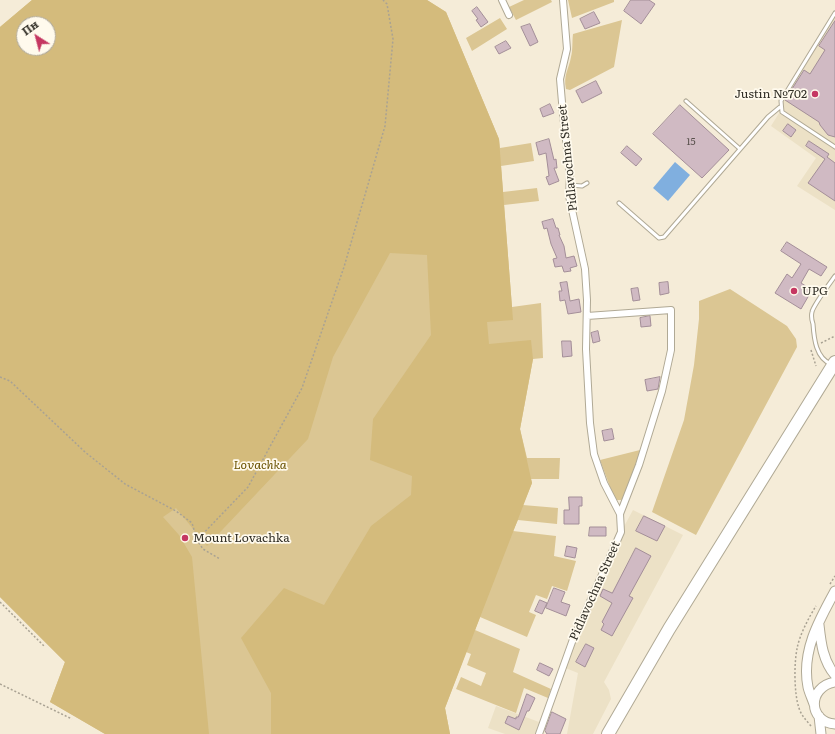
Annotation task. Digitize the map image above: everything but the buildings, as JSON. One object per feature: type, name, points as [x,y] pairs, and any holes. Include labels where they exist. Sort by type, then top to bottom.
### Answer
[{"type":"highway","points":[[608,734],[669,628],[834,364]]},
{"type":"main road","points":[[821,734],[819,716],[808,688],[807,659],[808,649],[819,622],[835,591]]},
{"type":"main road","points":[[819,622],[824,657],[835,675]]},
{"type":"main road","points":[[814,704],[815,697],[823,686],[835,682]]},
{"type":"main road","points":[[819,716],[827,722],[835,724]]},
{"type":"street","points":[[502,0],[509,14]]},
{"type":"street","name":"Pidlavochna Street","points":[[539,734],[572,642],[621,532],[620,514],[604,483],[594,454],[590,423],[587,370],[587,300],[585,269],[569,196],[570,186],[560,79],[567,49],[563,0]]},
{"type":"street","name":"Pidlavochna Street","points":[[587,316],[671,310],[671,350],[662,391],[639,466],[620,514]]},
{"type":"lane","points":[[835,13],[780,101],[782,112],[835,147]]},
{"type":"lane","points":[[686,101],[740,149]]},
{"type":"lane","points":[[619,202],[659,238],[664,237],[768,117],[780,107]]},
{"type":"lane","points":[[570,186],[582,186],[587,183]]},
{"type":"lane","points":[[834,364],[825,362],[816,345],[813,337],[812,311],[835,276]]},
{"type":"path","points":[[196,540],[248,487],[302,388],[344,267],[385,126],[393,39],[387,4],[383,0]]},
{"type":"path","points":[[0,377],[10,381],[84,452],[125,484],[176,511],[192,523],[196,540],[203,549],[220,559]]},
{"type":"path","points":[[0,602],[44,646]]},
{"type":"path","points":[[0,684],[72,719]]},
{"type":"shaded area","points":[[835,13],[835,210],[797,186],[816,158],[771,126],[781,110],[781,101]]},
{"type":"shaded area","points":[[633,510],[683,535],[604,682],[609,690],[611,699],[593,734],[567,734],[578,673],[563,667],[621,532]]},
{"type":"shaded area","points":[[496,706],[539,722],[535,734],[505,734],[488,728]]},
{"type":"green space","name":"Lovachka","points":[[32,0],[427,0],[446,12],[499,139],[500,148],[531,143],[534,161],[501,166],[503,192],[537,188],[539,201],[504,205],[512,307],[541,303],[543,358],[533,359],[520,429],[527,458],[560,458],[559,479],[531,479],[532,483],[523,505],[558,508],[557,524],[518,520],[513,531],[556,536],[554,556],[576,561],[567,591],[552,586],[547,599],[536,595],[529,612],[536,615],[527,637],[480,617],[475,630],[520,649],[513,672],[551,689],[548,698],[524,688],[516,713],[456,689],[461,677],[481,686],[486,673],[467,665],[471,654],[466,652],[445,708],[450,734],[105,734],[50,702],[65,662],[0,597],[0,27]]},
{"type":"green space","name":"Lovachka","points":[[32,0],[427,0],[446,12],[499,139],[513,320],[487,322],[489,344],[531,340],[533,359],[520,429],[532,483],[445,708],[450,734],[271,734],[271,693],[241,638],[284,588],[324,605],[371,526],[411,495],[412,476],[370,460],[373,419],[431,335],[427,255],[390,253],[333,357],[308,439],[207,546],[176,508],[163,517],[179,535],[192,557],[209,734],[105,734],[50,702],[65,662],[0,597],[0,27]]},
{"type":"green space","points":[[524,0],[551,0],[552,2],[516,20],[509,7]]},
{"type":"green space","points":[[568,0],[614,0],[614,2],[572,18]]},
{"type":"green space","points":[[500,18],[507,29],[472,51],[466,38]]},
{"type":"green space","points":[[622,20],[614,67],[570,90],[566,89],[565,80],[572,54],[573,34]]},
{"type":"green space","points":[[730,289],[787,326],[796,339],[797,347],[696,535],[652,512],[684,420],[694,365],[699,319],[699,301]]},
{"type":"green space","points":[[640,450],[625,498],[617,500],[613,495],[600,460]]},
{"type":"water","points":[[675,162],[690,175],[668,201],[653,188]]},
{"type":"place","name":"Justin №702","points":[[815,94]]},
{"type":"place","name":"UPG","points":[[794,291]]},
{"type":"place","name":"Mount Lovachka","points":[[185,538]]}]
